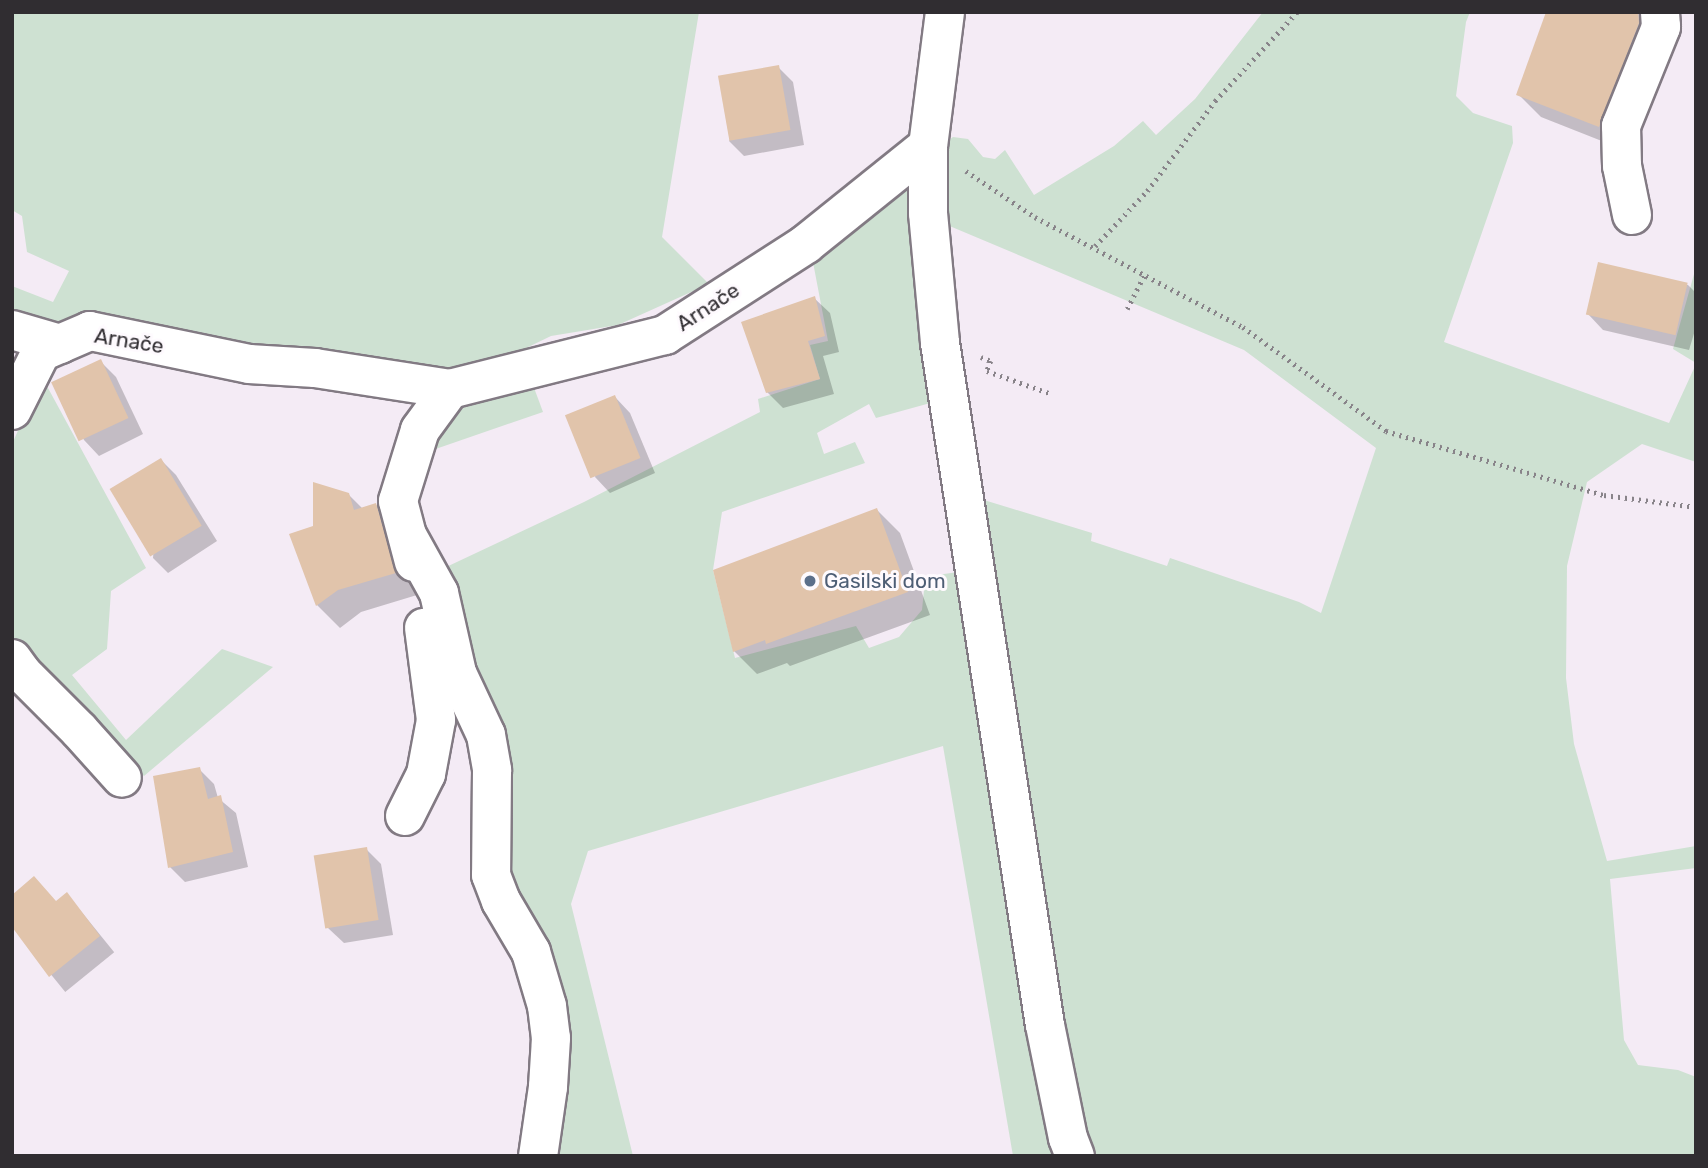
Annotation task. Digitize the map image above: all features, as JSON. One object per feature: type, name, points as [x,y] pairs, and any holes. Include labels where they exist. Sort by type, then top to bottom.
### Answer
[{"type":"street","points":[[945,12],[928,146],[929,213],[940,342],[1043,1012],[1068,1138],[1075,1156]]},
{"type":"street","points":[[1632,215],[1622,166],[1621,127],[1661,27],[1660,12]]},
{"type":"street","name":"Arnače","points":[[12,410],[41,352],[90,331],[250,364],[314,368],[450,389],[665,335],[806,244],[928,146]]},
{"type":"street","points":[[12,330],[60,344]]},
{"type":"street","points":[[405,816],[426,774],[436,720],[418,578],[398,501],[419,430],[450,389]]},
{"type":"street","points":[[408,537],[439,593],[457,673],[486,735],[492,770],[491,875],[501,901],[531,953],[547,1006],[551,1038],[548,1087],[538,1156]]},
{"type":"street","points":[[12,659],[22,673],[122,778]]},
{"type":"path","points":[[1096,246],[1147,191],[1215,101],[1297,12]]},
{"type":"path","points":[[928,146],[1035,217],[1096,246],[1243,327],[1387,431],[1604,495],[1696,507]]},
{"type":"path","points":[[1127,309],[1144,274]]},
{"type":"path","points":[[940,342],[990,361],[987,371],[1052,394]]},
{"type":"green space","points":[[12,12],[699,12],[662,237],[709,284],[618,325],[551,336],[464,378],[51,322],[12,312],[12,286],[53,302],[69,271],[27,252],[22,216],[12,210]]},
{"type":"green space","points":[[1263,12],[1470,12],[1466,22],[1456,96],[1473,113],[1512,126],[1513,143],[1444,342],[1669,423],[1696,364],[1696,462],[1642,444],[1587,482],[1567,566],[1566,678],[1574,744],[1607,861],[1696,846],[1696,868],[1610,879],[1624,1040],[1638,1065],[1678,1070],[1696,1077],[1696,1156],[1091,1156],[1078,1103],[974,497],[1092,533],[1091,541],[1167,566],[1170,558],[1299,602],[1321,613],[1376,448],[1244,350],[940,222],[944,144],[953,137],[968,139],[983,157],[995,159],[1005,150],[1034,195],[1114,146],[1143,121],[1156,135],[1195,99]]},
{"type":"green space","points":[[902,180],[911,192],[934,402],[876,418],[869,404],[817,433],[824,454],[855,442],[865,463],[722,512],[713,570],[735,658],[856,626],[869,648],[899,637],[922,610],[924,590],[937,575],[958,572],[1058,1156],[1013,1156],[943,746],[588,851],[571,904],[633,1156],[548,1156],[556,1069],[501,873],[476,689],[442,569],[584,502],[760,412],[758,399],[820,379],[810,345],[828,341],[812,257]]},
{"type":"green space","points":[[1696,267],[1696,363],[1673,349]]},
{"type":"green space","points":[[42,377],[146,568],[111,591],[107,649],[72,675],[126,740],[222,649],[273,667],[144,776],[73,712],[12,640],[12,444]]},
{"type":"green space","points":[[533,385],[543,412],[424,453],[460,403]]},
{"type":"building","points":[[1546,12],[1638,12],[1639,23],[1599,127],[1516,95]]},
{"type":"building","points":[[779,65],[790,130],[729,141],[718,76]]},
{"type":"building","points":[[1598,262],[1688,283],[1675,335],[1586,315]]},
{"type":"building","points":[[815,296],[825,336],[808,341],[820,379],[766,393],[741,322]]},
{"type":"building","points":[[101,359],[128,418],[79,441],[51,382]]},
{"type":"building","points":[[615,395],[640,458],[590,478],[565,415]]},
{"type":"building","points":[[161,458],[202,526],[150,557],[110,489]]},
{"type":"building","points":[[313,482],[349,493],[354,510],[376,503],[396,573],[338,590],[316,606],[289,534],[313,526]]},
{"type":"building","name":"Gasilski dom","points":[[877,508],[908,592],[766,644],[765,640],[733,652],[713,570]]},
{"type":"building","points":[[200,767],[208,799],[221,795],[233,852],[168,868],[153,776]]},
{"type":"building","points":[[367,847],[379,920],[325,929],[314,855]]},
{"type":"building","points":[[34,876],[56,901],[67,892],[100,936],[49,977],[12,927],[12,895]]},
{"type":"place","name":"Gasilski dom","points":[[810,581]]}]
